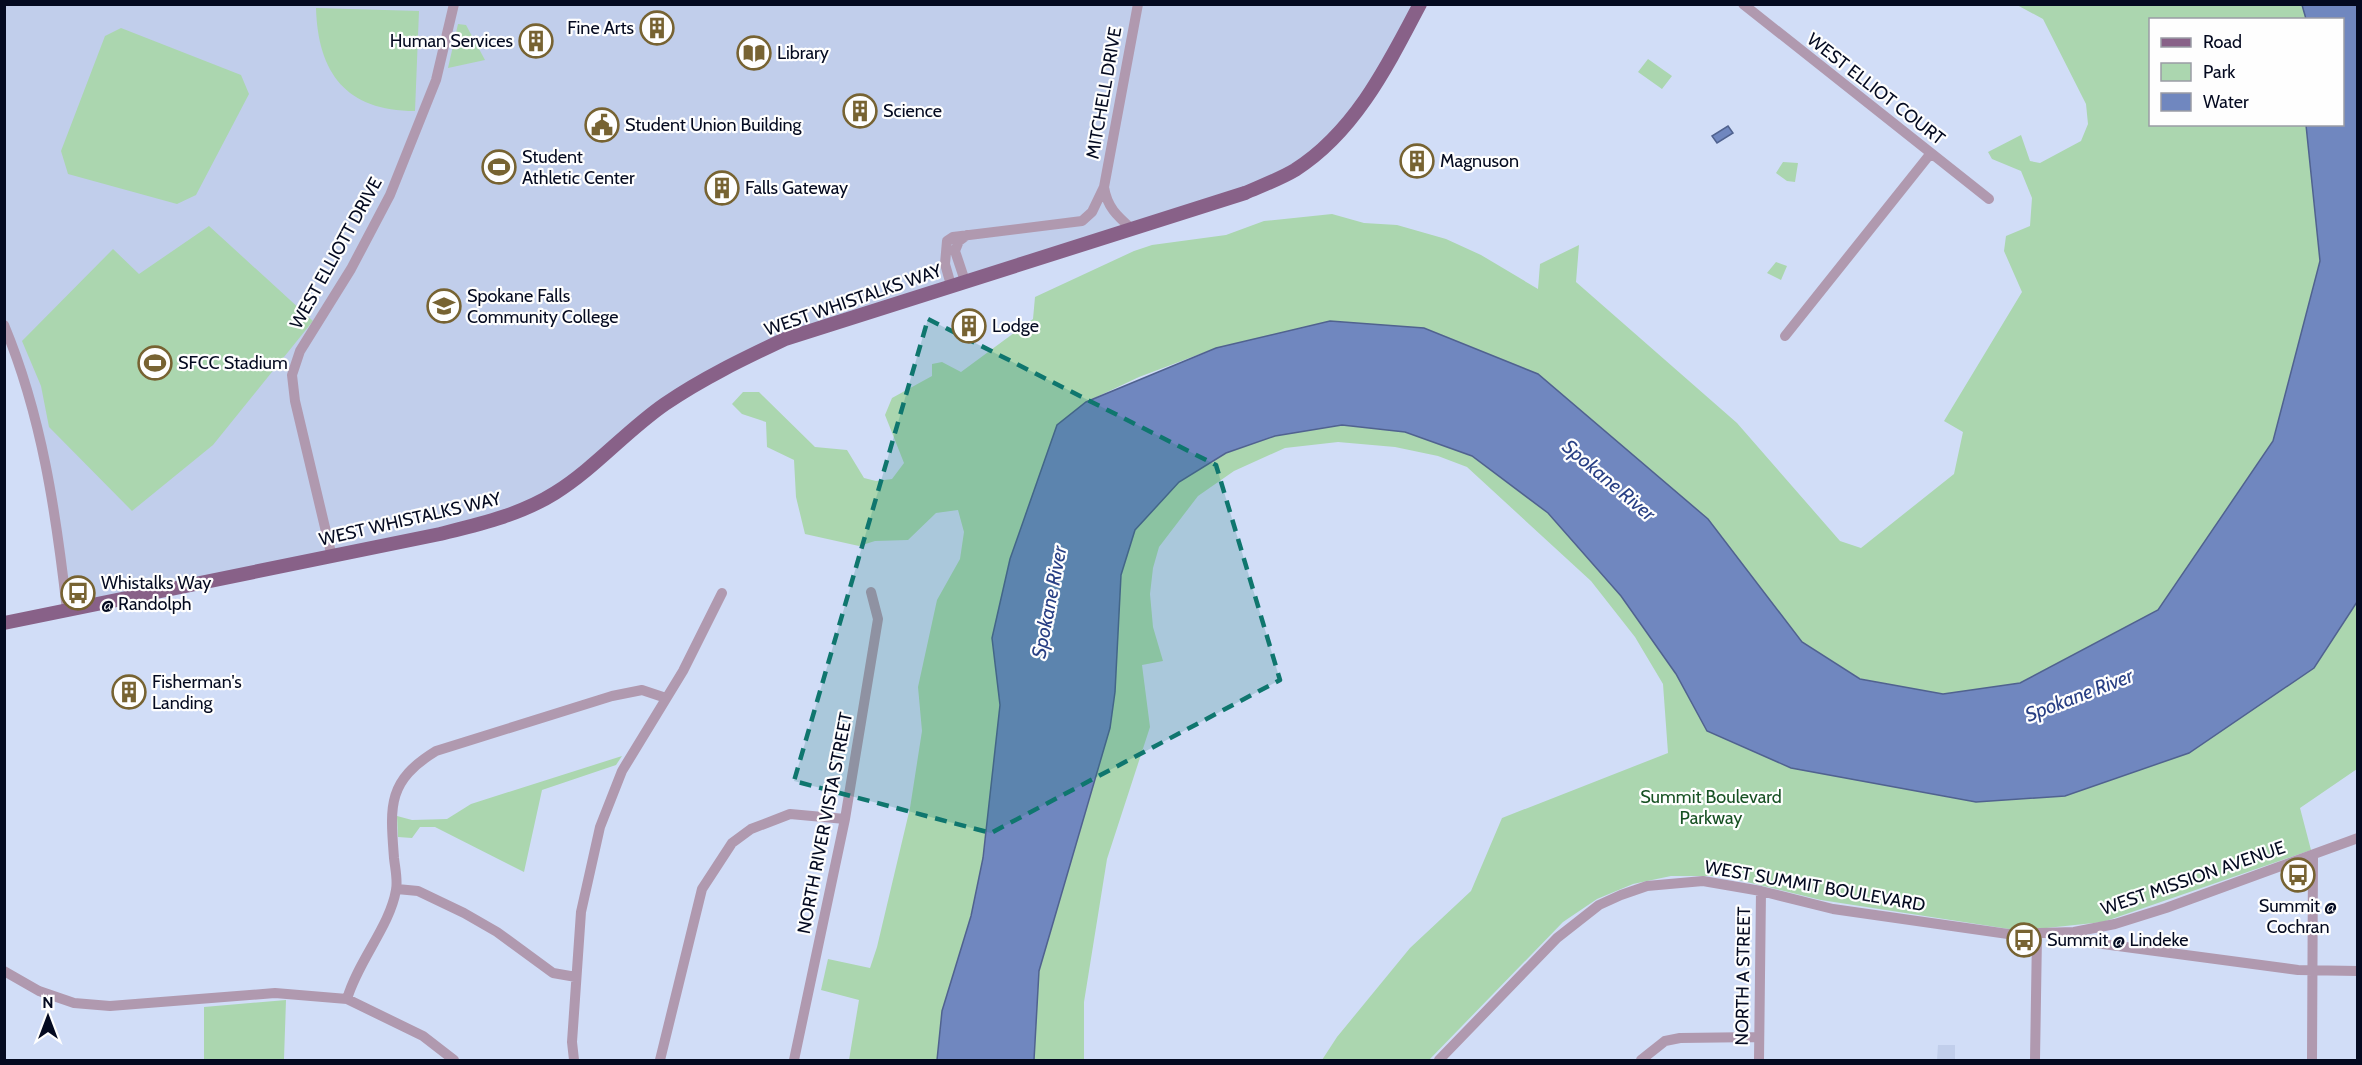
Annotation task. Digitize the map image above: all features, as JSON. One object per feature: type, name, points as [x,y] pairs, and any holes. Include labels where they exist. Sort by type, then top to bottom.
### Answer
[{"type":"main road","name":"WEST WHISTALKS WAY","points":[[4,623],[332,557],[503,519],[555,493],[599,460],[662,406],[712,373],[785,339],[1245,193],[1295,170],[1350,121],[1389,64],[1419,4]]},
{"type":"street","name":"WEST ELLIOTT DRIVE","points":[[332,557],[292,375],[300,351],[351,268],[390,195],[436,80],[454,4]]},
{"type":"street","name":"MITCHELL DRIVE","points":[[958,283],[945,264],[947,241],[953,237],[1082,221],[1092,212],[1104,187],[1138,4]]},
{"type":"street","name":"WEST ELLIOT COURT","points":[[1743,4],[1989,199]]},
{"type":"street","points":[[1785,336],[1931,153]]},
{"type":"street","name":"MITCHELL DRIVE","points":[[1104,187],[1106,200],[1112,211],[1132,229]]},
{"type":"street","points":[[4,325],[28,392],[46,459],[67,610]]},
{"type":"street","name":"NORTH RIVER VISTA STREET","points":[[794,1060],[844,819],[878,619],[871,592]]},
{"type":"street","points":[[574,1060],[572,1042],[581,912],[600,827],[622,771],[666,698],[722,593]]},
{"type":"street","points":[[347,999],[354,975],[388,915],[397,889],[392,830],[394,796],[401,780],[414,765],[435,751],[612,696],[642,690],[666,698]]},
{"type":"street","points":[[660,1060],[702,889],[732,843],[751,829],[790,814],[844,819]]},
{"type":"street","name":"WEST MISSION AVENUE","points":[[2037,935],[2115,924],[2358,838]]},
{"type":"street","points":[[2312,1060],[2313,855]]},
{"type":"street","name":"WEST SUMMIT BOULEVARD","points":[[1439,1060],[1557,938],[1599,905],[1647,886],[1703,881],[1761,891],[1833,909],[2008,934],[2037,935]]},
{"type":"street","points":[[397,889],[418,891],[464,913],[497,932],[553,973],[576,977]]},
{"type":"street","name":"NORTH A STREET","points":[[1759,1060],[1761,891]]},
{"type":"street","points":[[2035,1060],[2037,935],[2313,971],[2358,971]]},
{"type":"street","points":[[6,974],[39,991],[74,1003],[111,1006],[275,993],[347,999],[423,1035],[454,1060]]},
{"type":"street","points":[[1641,1060],[1665,1041],[1695,1037],[1759,1037]]},
{"type":"highlighted area","points":[[928,319],[1216,465],[1280,680],[991,833],[794,781]]},
{"type":"shaded area","name":"Spokane Falls Community College","points":[[4,5],[1420,5],[1369,93],[1295,170],[938,289],[713,373],[599,460],[503,519],[67,610],[46,459],[5,325]]},
{"type":"shaded area","points":[[1938,1045],[1955,1045],[1955,1060],[1937,1060]]},
{"type":"green space","points":[[2017,5],[2302,5],[2306,18],[2149,18],[2149,126],[2306,126],[2320,261],[2273,441],[2158,610],[2020,683],[1943,694],[1861,679],[1802,642],[1708,519],[1538,374],[1424,328],[1216,348],[1139,377],[1086,402],[1057,426],[1010,559],[992,638],[1000,705],[983,858],[971,916],[942,1011],[937,1060],[849,1060],[859,1000],[821,990],[828,959],[870,968],[877,947],[910,808],[922,731],[918,687],[937,600],[960,559],[964,532],[958,510],[936,513],[908,540],[875,541],[859,546],[805,534],[796,497],[794,460],[767,447],[766,422],[742,414],[732,404],[743,392],[759,392],[815,447],[847,450],[864,478],[876,481],[892,479],[904,463],[885,415],[892,398],[932,376],[932,364],[942,362],[961,372],[1033,319],[1035,297],[1134,251],[1152,245],[1226,235],[1264,221],[1332,214],[1364,223],[1397,225],[1446,239],[1481,255],[1538,289],[1540,264],[1579,245],[1576,282],[1737,423],[1840,541],[1861,548],[1954,474],[1963,432],[1944,421],[2022,292],[2004,251],[2006,236],[2030,226],[2032,198],[2021,171],[1992,159],[1988,152],[2021,135],[2030,161],[2040,163],[2081,141],[2088,124],[2086,104],[2043,19]]},
{"type":"green space","points":[[316,8],[419,11],[415,111],[371,104],[354,96],[340,84],[323,52]]},
{"type":"green space","points":[[458,24],[466,25],[485,60],[448,68]]},
{"type":"green space","points":[[121,28],[241,75],[249,94],[196,195],[177,204],[68,174],[61,151],[105,36]]},
{"type":"green space","points":[[1648,59],[1672,76],[1662,89],[1638,72]]},
{"type":"green space","points":[[1783,162],[1798,163],[1795,182],[1787,181],[1776,173]]},
{"type":"green space","name":"SFCC Stadium","points":[[209,226],[313,321],[213,445],[132,511],[49,427],[41,386],[22,341],[113,249],[139,274]]},
{"type":"green space","points":[[1776,262],[1787,266],[1781,280],[1767,273]]},
{"type":"green space","name":"Summit Boulevard Parkway","points":[[1342,425],[1405,432],[1472,456],[1548,513],[1621,596],[1676,674],[1707,731],[2189,753],[2313,668],[2357,602],[2357,769],[2300,808],[2311,850],[2103,922],[2037,929],[2009,929],[1821,900],[1722,876],[1671,876],[1633,884],[1597,899],[1563,922],[1429,1060],[1322,1060],[1337,1037],[1410,948],[1471,891],[1502,818],[1668,753],[1663,684],[1635,637],[1591,581],[1467,467],[1438,456],[1395,447],[1338,442],[1285,448],[1234,471],[1198,496],[1159,547],[1153,568],[1150,594],[1153,627],[1163,661],[1142,665],[1150,727],[1107,859],[1084,1002],[1084,1060],[1034,1060],[1039,971],[1110,728],[1115,692],[1121,575],[1135,530],[1179,482],[1226,453],[1275,436]]},
{"type":"green space","points":[[622,756],[616,765],[542,790],[524,872],[435,827],[420,827],[412,838],[398,837],[397,816],[412,820],[447,819],[471,804]]},
{"type":"green space","points":[[286,1000],[284,1059],[295,1060],[204,1060],[204,1007]]},
{"type":"water","name":"Spokane River","points":[[2302,5],[2358,5],[2357,602],[2314,668],[2189,753],[2065,796],[1976,802],[1791,768],[1707,731],[1676,674],[1621,596],[1548,513],[1472,456],[1405,432],[1342,425],[1275,436],[1226,453],[1179,482],[1135,530],[1121,575],[1115,692],[1110,728],[1039,971],[1034,1060],[937,1060],[942,1011],[971,916],[983,858],[1000,705],[992,638],[1010,559],[1057,425],[1086,402],[1216,348],[1330,321],[1424,328],[1538,374],[1708,519],[1802,642],[1860,679],[1943,694],[2020,683],[2158,610],[2273,441],[2320,261],[2306,126],[2344,126],[2344,18],[2306,18]]},
{"type":"water","points":[[1728,126],[1733,133],[1717,143],[1712,136]]},
{"type":"place","name":"Fine Arts","points":[[657,28]]},
{"type":"place","name":"Human Services","points":[[536,41]]},
{"type":"place","name":"Library","points":[[754,53]]},
{"type":"place","name":"Science","points":[[860,111]]},
{"type":"place","name":"Student Union Building","points":[[602,125]]},
{"type":"place","name":"Magnuson","points":[[1417,161]]},
{"type":"place","name":"Student Athletic Center","points":[[499,167]]},
{"type":"place","name":"Falls Gateway","points":[[722,188]]},
{"type":"place","name":"Spokane Falls Community College","points":[[444,306]]},
{"type":"place","name":"Lodge","points":[[969,326]]},
{"type":"place","name":"SFCC Stadium","points":[[155,363]]},
{"type":"place","name":"Whistalks Way @ Randolph","points":[[78,593]]},
{"type":"place","name":"Fisherman's Landing","points":[[129,692]]},
{"type":"place","name":"Summit @ Cochran","points":[[2298,875]]},
{"type":"place","name":"Summit @ Lindeke","points":[[2024,940]]}]
